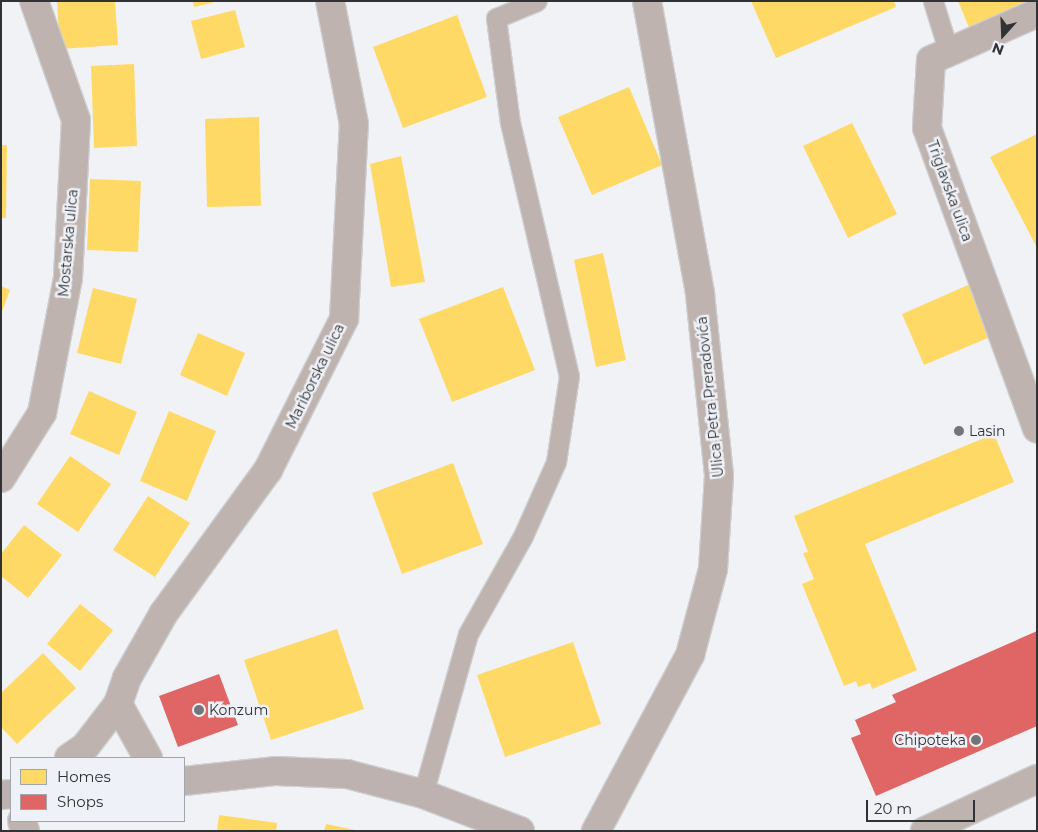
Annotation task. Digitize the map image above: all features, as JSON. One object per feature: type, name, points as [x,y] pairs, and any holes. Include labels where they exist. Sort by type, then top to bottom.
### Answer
[{"type":"street","name":"Mostarska ulica","points":[[1,478],[42,413],[68,278],[76,120],[34,1]]},
{"type":"street","name":"Mariborska ulica","points":[[70,757],[85,747],[118,704],[127,678],[164,613],[268,470],[344,319],[354,124],[330,1]]},
{"type":"street","name":"Ulica Petra Preradovića","points":[[596,831],[690,655],[713,569],[720,475],[700,293],[646,1]]},
{"type":"street","name":"Triglavska ulica","points":[[1037,13],[931,60],[927,128],[1037,428]]},
{"type":"street","points":[[118,704],[147,757]]},
{"type":"street","points":[[185,781],[276,771],[347,774],[424,794],[520,831]]},
{"type":"street","points":[[925,831],[1035,785]]},
{"type":"lane","points":[[424,794],[468,634],[523,536],[556,462],[569,376],[510,123],[496,18],[537,1]]},
{"type":"lane","points":[[933,1],[949,53]]},
{"type":"building: Homes","points":[[57,1],[115,1],[118,45],[60,49]]},
{"type":"building: Homes","points":[[193,1],[215,1],[215,2],[194,7]]},
{"type":"building: Homes","points":[[751,1],[894,1],[896,7],[776,58]]},
{"type":"building: Homes","points":[[958,1],[1037,1],[970,30]]},
{"type":"building: Homes","points":[[235,10],[245,47],[201,59],[191,21]]},
{"type":"building: Homes","points":[[457,15],[487,97],[403,128],[373,47]]},
{"type":"building: Homes","points":[[134,64],[137,146],[94,148],[91,66]]},
{"type":"building: Homes","points":[[629,87],[662,165],[592,195],[558,117]]},
{"type":"building: Homes","points":[[259,117],[261,206],[207,207],[205,119]]},
{"type":"building: Homes","points":[[852,123],[897,214],[848,238],[803,146]]},
{"type":"building: Homes","points":[[1037,134],[1037,248],[990,157]]},
{"type":"building: Homes","points":[[1,145],[7,145],[6,218],[1,218]]},
{"type":"building: Homes","points":[[401,156],[425,282],[391,287],[370,164]]},
{"type":"building: Homes","points":[[90,179],[141,181],[138,252],[87,250]]},
{"type":"building: Homes","points":[[603,253],[626,360],[596,367],[574,260]]},
{"type":"building: Homes","points":[[975,282],[997,334],[924,365],[902,314]]},
{"type":"building: Homes","points":[[1,286],[10,290],[1,314]]},
{"type":"building: Homes","points":[[503,287],[535,370],[452,402],[419,319]]},
{"type":"building: Homes","points":[[93,288],[137,299],[121,364],[77,353]]},
{"type":"building: Homes","points":[[198,333],[245,353],[227,396],[180,375]]},
{"type":"building: Homes","points":[[89,391],[137,412],[119,455],[70,434]]},
{"type":"building: Homes","points":[[169,411],[216,431],[187,501],[140,481]]},
{"type":"building: Homes","points":[[994,434],[1014,482],[865,544],[917,670],[872,689],[870,683],[858,687],[856,681],[844,686],[802,584],[814,579],[803,553],[808,552],[794,516]]},
{"type":"building: Homes","points":[[70,456],[111,484],[78,532],[37,504]]},
{"type":"building: Homes","points":[[453,463],[483,544],[402,574],[372,493]]},
{"type":"building: Homes","points":[[148,496],[190,523],[155,577],[113,550]]},
{"type":"building: Homes","points":[[24,525],[62,555],[28,598],[1,576],[1,554]]},
{"type":"building: Homes","points":[[80,604],[113,630],[80,671],[47,644]]},
{"type":"building: Homes","points":[[337,629],[364,709],[271,740],[244,660]]},
{"type":"building: Homes","points":[[573,642],[601,724],[505,757],[477,675]]},
{"type":"building: Homes","points":[[43,653],[76,688],[17,744],[1,727],[1,693]]},
{"type":"building: Homes","points":[[219,815],[277,823],[276,831],[217,831]]},
{"type":"building: Homes","points":[[326,824],[355,830],[355,831],[324,831]]},
{"type":"building: Shops","points":[[1037,631],[1037,726],[876,796],[851,738],[861,734],[855,720],[896,702],[892,695]]},
{"type":"building: Shops","name":"Konzum","points":[[219,674],[238,725],[178,747],[159,696]]},
{"type":"place","name":"Lasin","points":[[959,431]]},
{"type":"place","name":"Konzum","points":[[199,710]]},
{"type":"place","name":"Chipoteka","points":[[976,740]]}]
